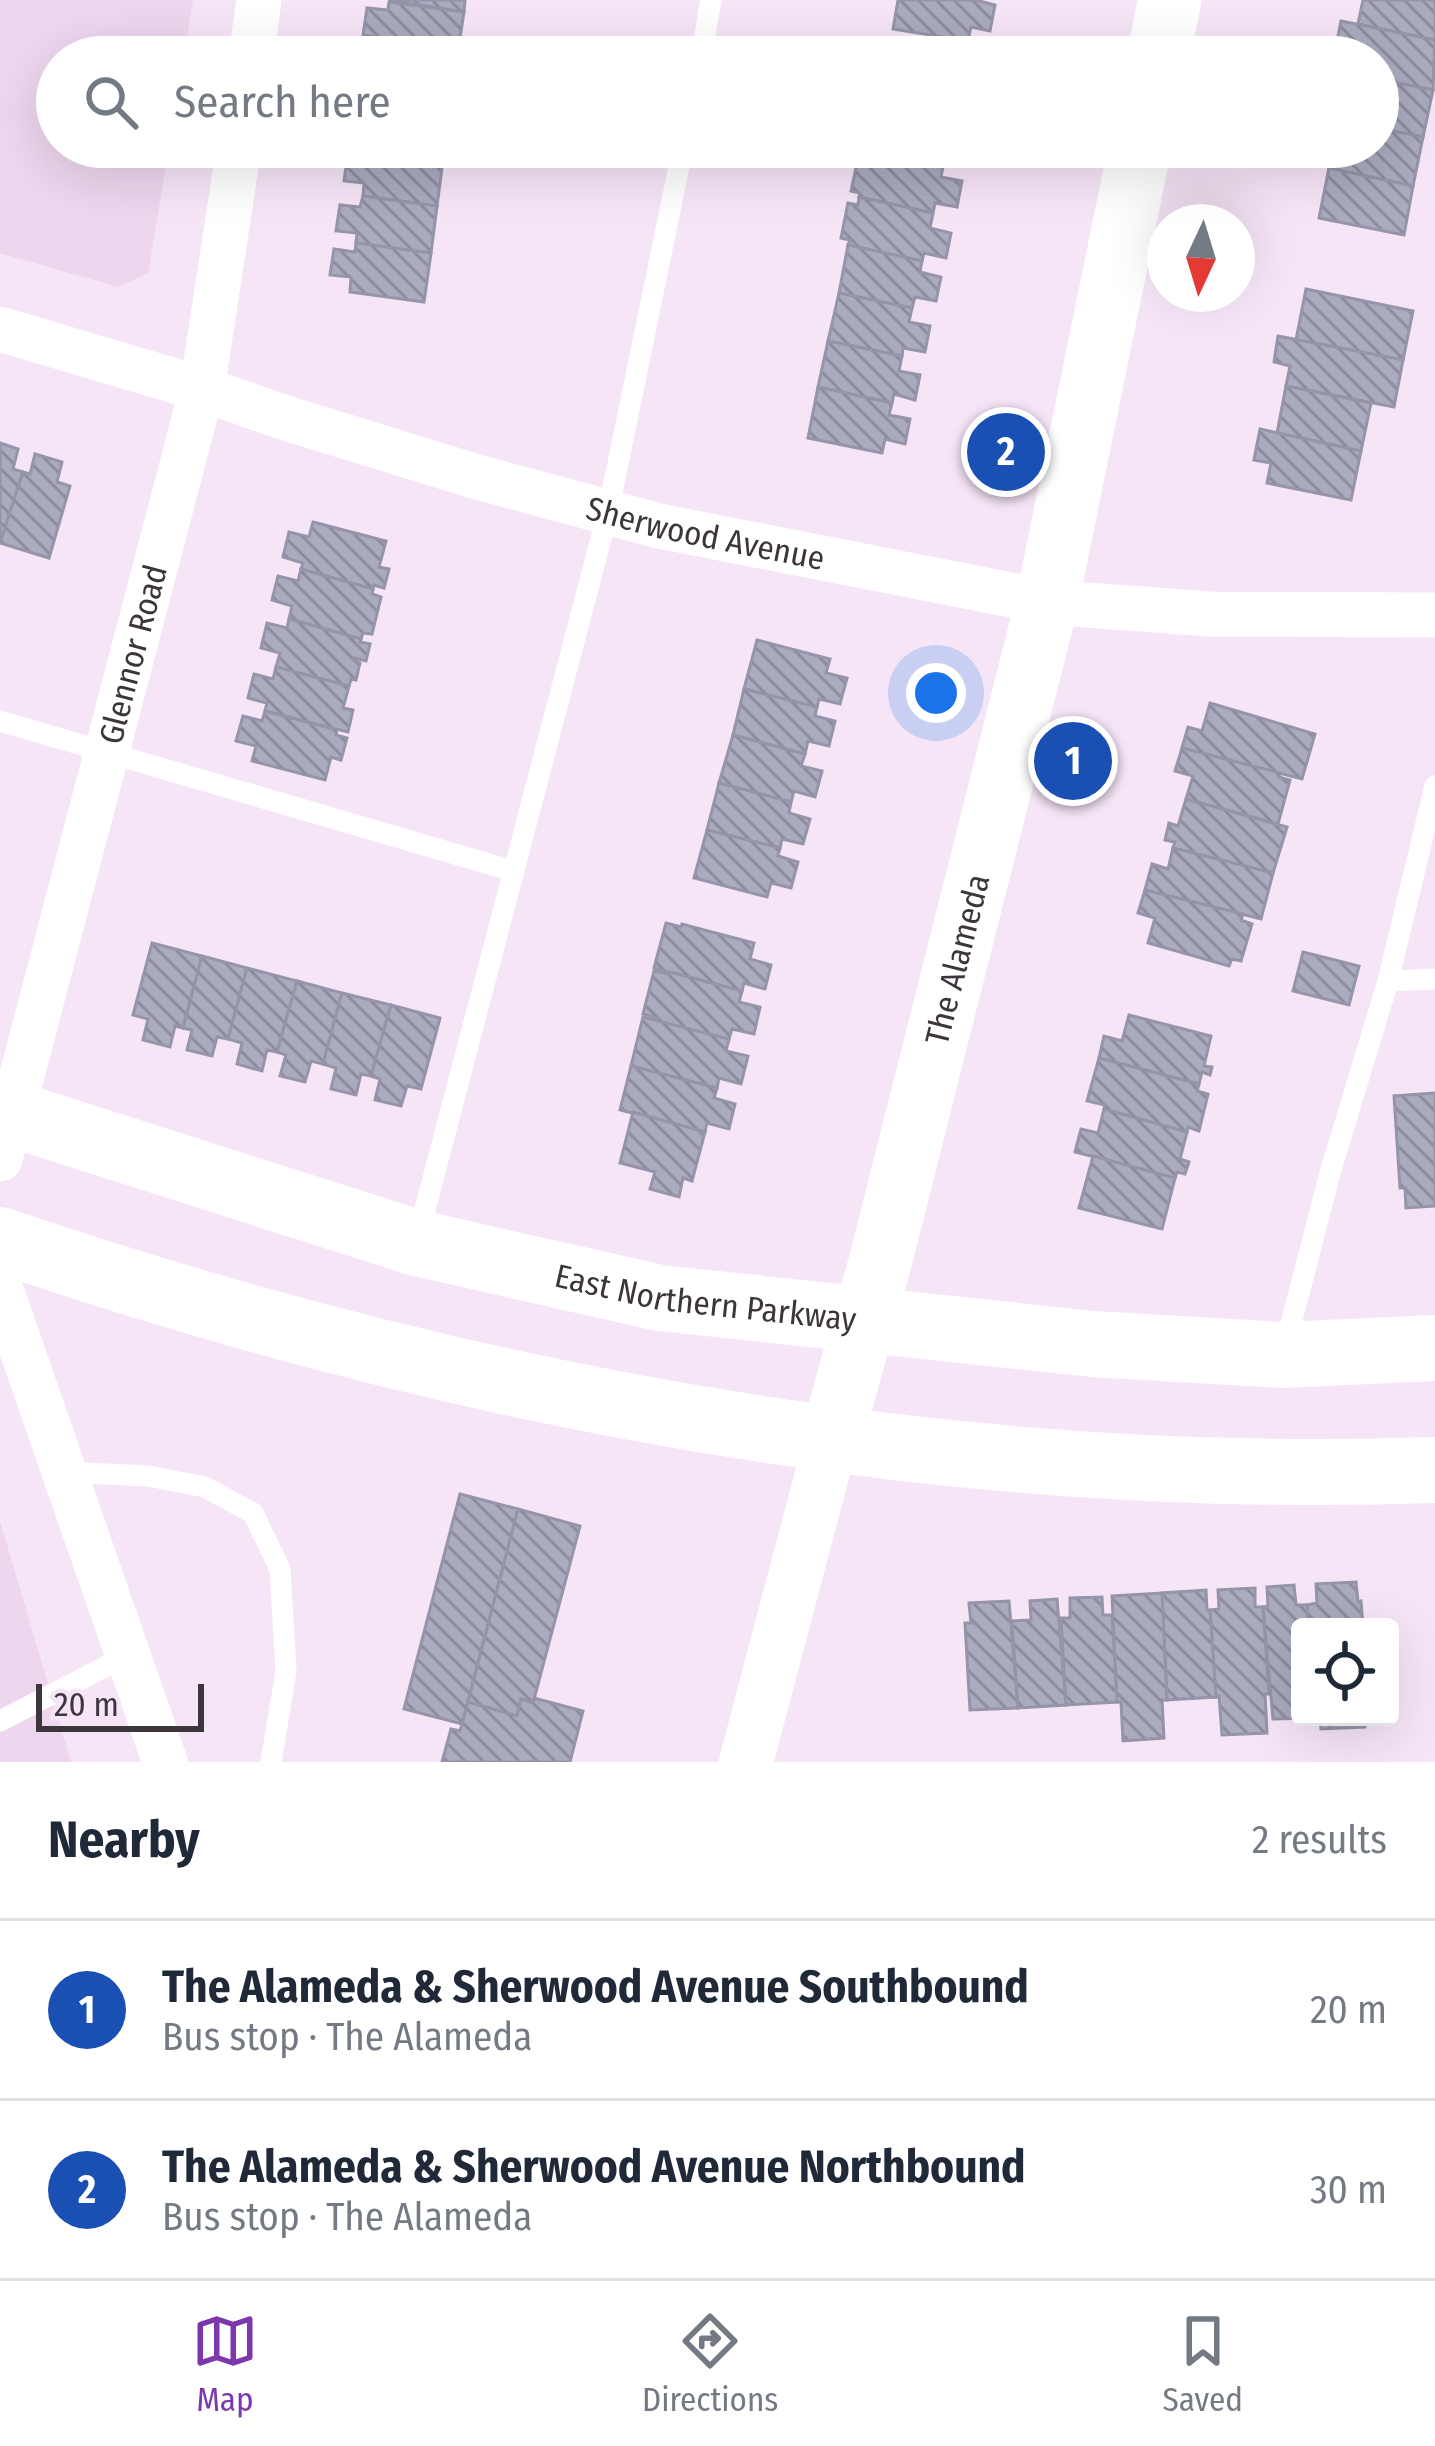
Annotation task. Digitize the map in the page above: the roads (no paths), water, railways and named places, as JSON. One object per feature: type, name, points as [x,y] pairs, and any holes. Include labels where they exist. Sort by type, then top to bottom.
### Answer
[{"type":"main road","points":[[1162,36],[1170,0]]},
{"type":"main road","name":"The Alameda","points":[[831,1441],[1047,602],[1136,168]]},
{"type":"main road","name":"East Northern Parkway","points":[[4,1128],[417,1243],[660,1298],[1093,1344],[1282,1355],[1435,1348]]},
{"type":"main road","points":[[0,1240],[99,1274],[438,1367],[591,1401],[831,1441],[1100,1467],[1221,1472],[1435,1470]]},
{"type":"street","points":[[254,36],[259,0]]},
{"type":"street","name":"Glennor Road","points":[[4,1128],[202,389],[236,168]]},
{"type":"street","name":"Sherwood Avenue","points":[[0,328],[474,476],[659,526],[1047,602],[1209,614],[1435,615]]},
{"type":"street","points":[[0,1287],[165,1762]]},
{"type":"street","name":"The Alameda","points":[[746,1762],[831,1441]]},
{"type":"lane","points":[[705,36],[711,0]]},
{"type":"lane","points":[[417,1243],[608,512],[679,168]]},
{"type":"lane","points":[[0,721],[513,872]]},
{"type":"lane","points":[[1282,1355],[1388,981],[1435,786]]},
{"type":"lane","points":[[1388,981],[1435,979]]},
{"type":"lane","points":[[64,1472],[148,1476],[205,1487],[253,1513],[280,1569],[286,1671],[271,1762]]},
{"type":"lane","points":[[0,1720],[128,1655]]},
{"type":"place","name":"The Alameda & Sherwood Avenue Northbound","points":[[1006,452]]},
{"type":"place","name":"The Alameda & Sherwood Avenue Southbound","points":[[1073,761]]}]
